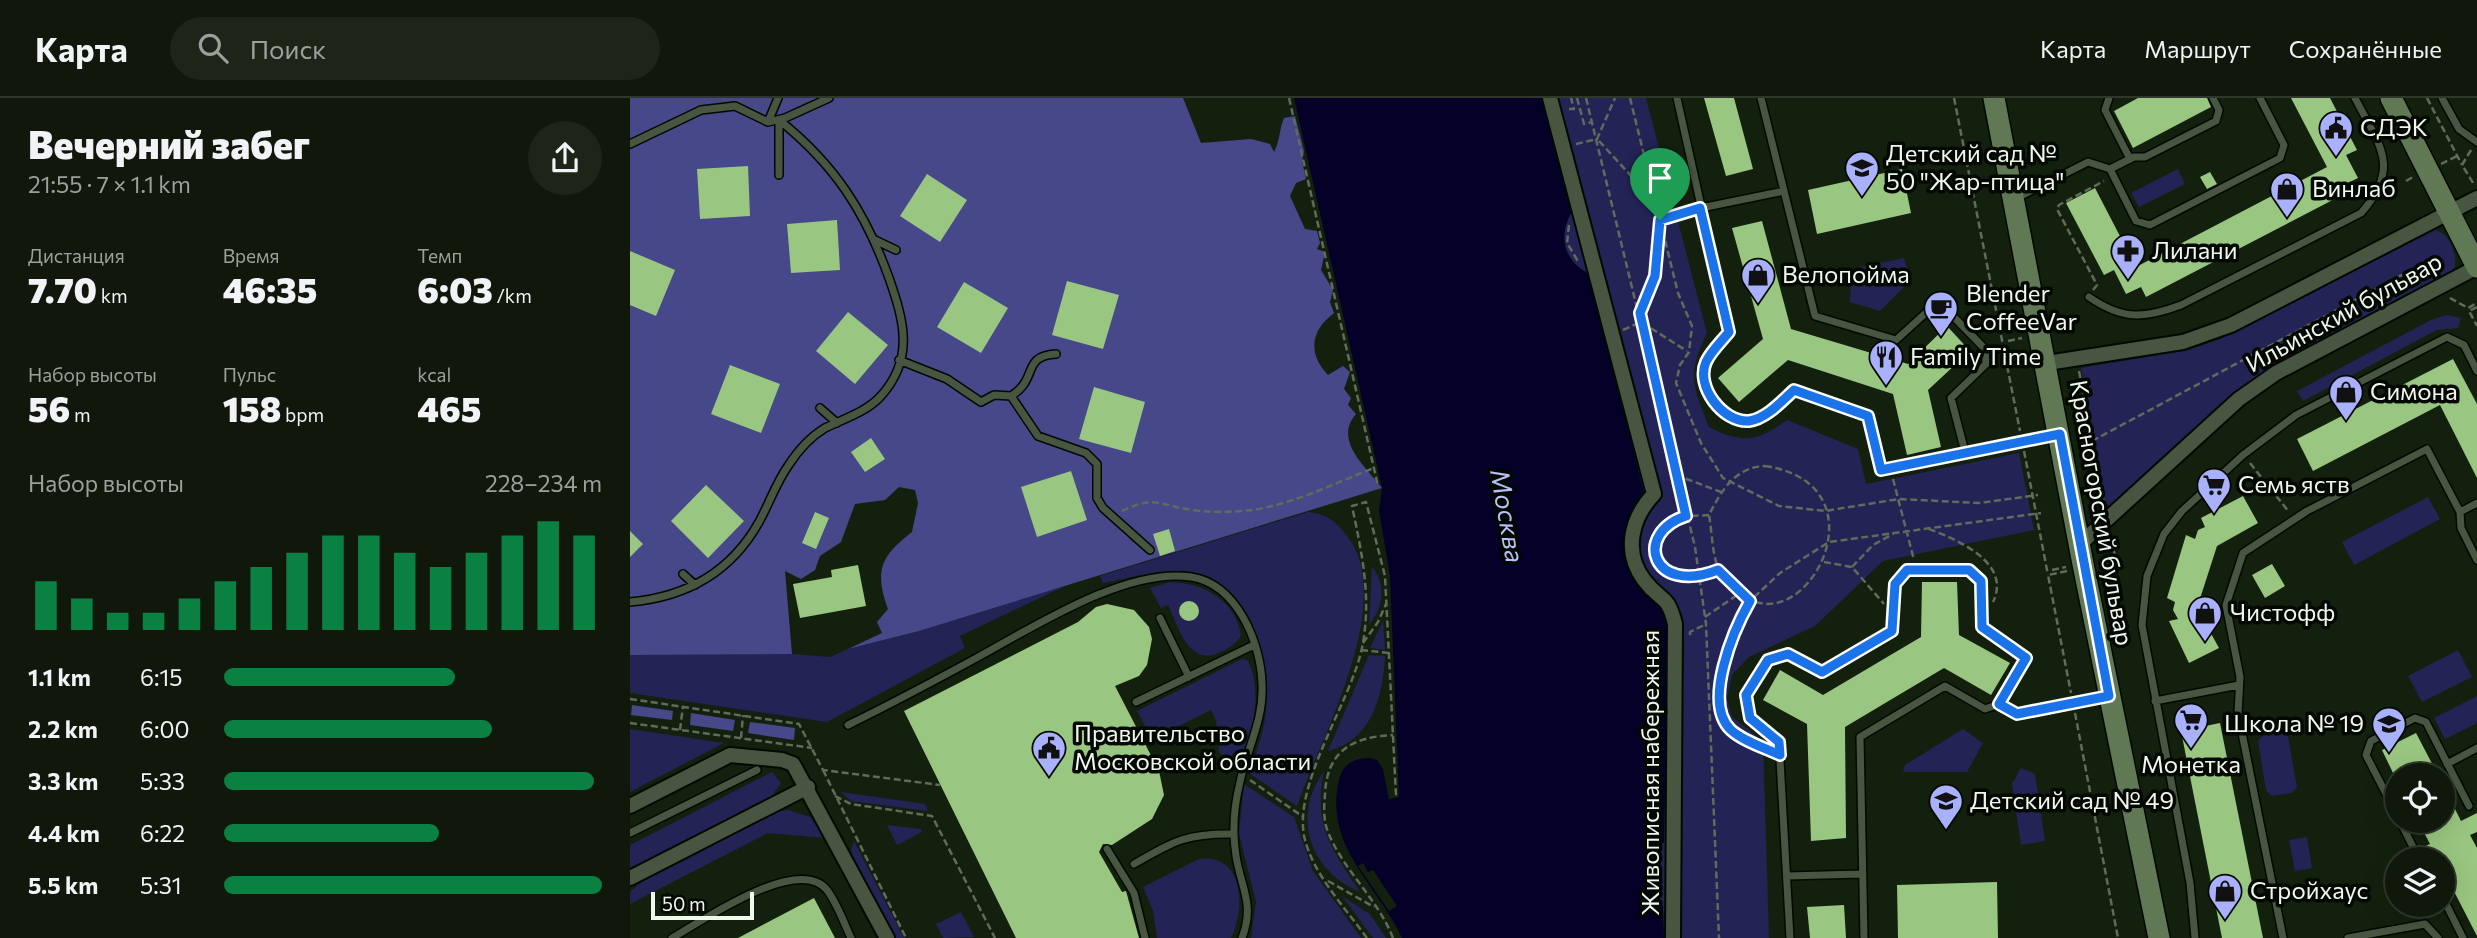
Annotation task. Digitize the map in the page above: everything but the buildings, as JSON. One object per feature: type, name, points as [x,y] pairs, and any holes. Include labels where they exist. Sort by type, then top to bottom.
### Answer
[{"type":"main road","name":"Красногорский бульвар","points":[[1994,98],[2109,696],[2159,938]]},
{"type":"main road","points":[[2391,98],[2477,267]]},
{"type":"street","name":"Живописная набережная","points":[[1550,98],[1654,494],[1638,515],[1631,540],[1633,554],[1642,578],[1670,603],[1675,624],[1673,938]]},
{"type":"street","name":"Ильинский бульвар","points":[[2047,363],[2206,336],[2477,198]]},
{"type":"street","name":"Ильинский бульвар","points":[[2080,544],[2239,399],[2276,373],[2477,267]]},
{"type":"street","points":[[630,806],[730,755],[782,760],[793,764],[887,938]]},
{"type":"street","points":[[630,878],[808,788]]},
{"type":"lane","points":[[768,122],[778,98]]},
{"type":"lane","points":[[630,144],[701,110],[735,106],[768,122],[779,120],[829,98]]},
{"type":"lane","points":[[1677,98],[1729,332],[1705,364],[1706,389],[1714,402],[1734,418],[1749,421],[1772,410],[1794,390],[1868,416],[1881,470],[2060,434]]},
{"type":"lane","points":[[1761,98],[1815,316],[1896,340],[1929,310],[1947,310],[1985,349],[1986,365],[1951,398],[1965,452]]},
{"type":"lane","points":[[2109,98],[2105,110],[2130,159]]},
{"type":"lane","points":[[2111,173],[2130,159],[2145,158],[2216,121],[2219,110],[2213,98]]},
{"type":"lane","points":[[2014,199],[2088,162],[2111,173],[2136,221],[2150,225],[2280,158],[2284,145],[2260,98]]},
{"type":"lane","points":[[2089,297],[2109,311],[2131,316],[2157,314],[2181,305],[2361,213],[2377,194],[2385,170],[2379,144],[2355,98]]},
{"type":"lane","points":[[2442,98],[2459,129],[2476,142]]},
{"type":"lane","points":[[779,120],[779,175]]},
{"type":"lane","points":[[630,603],[650,600],[713,577],[738,552],[758,524],[788,466],[809,440],[879,397],[899,360],[906,337],[900,309],[875,240],[848,191],[817,153],[779,120]]},
{"type":"lane","points":[[1700,208],[1784,191]]},
{"type":"lane","points":[[875,240],[896,250]]},
{"type":"lane","points":[[2195,938],[2190,883],[2142,625],[2147,576],[2164,534],[2182,511],[2243,455],[2296,415],[2447,337],[2463,345],[2477,371]]},
{"type":"lane","points":[[899,360],[947,379],[981,402],[995,395],[1011,396],[1029,381],[1035,360],[1041,355],[1056,354]]},
{"type":"lane","points":[[1011,396],[1038,436],[1086,453],[1097,464],[1097,498],[1111,516],[1150,550]]},
{"type":"lane","points":[[820,408],[837,423]]},
{"type":"lane","points":[[2283,938],[2238,713],[2239,685],[2226,605],[2243,553],[2295,519],[2427,449],[2460,512],[2461,528],[2477,560]]},
{"type":"lane","points":[[2460,512],[2477,503]]},
{"type":"lane","points":[[1790,938],[1779,742],[1750,718],[1746,695],[1768,660],[1788,654],[1822,672],[1892,631],[1895,584],[1907,570],[1969,570],[1981,581],[1982,627],[2026,658],[1999,704],[1985,709],[1945,686],[1860,737],[1864,938]]},
{"type":"lane","points":[[683,574],[695,585]]},
{"type":"lane","points":[[848,725],[1106,590],[1151,580],[1189,577],[1219,590],[1235,606],[1254,645],[1263,685],[1261,712],[1241,774],[1234,810],[1236,857],[1249,902],[1242,938]]},
{"type":"lane","points":[[1160,618],[1189,677]]},
{"type":"lane","points":[[1136,702],[1254,645]]},
{"type":"lane","points":[[2155,701],[2239,685]]},
{"type":"lane","points":[[1999,704],[2017,714],[2109,696]]},
{"type":"lane","points":[[2385,792],[2366,755],[2371,741],[2415,718],[2426,722],[2446,763]]},
{"type":"lane","points":[[2449,763],[2477,748]]},
{"type":"lane","points":[[630,833],[757,770]]},
{"type":"lane","points":[[2455,779],[2469,806]]},
{"type":"lane","points":[[1134,864],[1177,839],[1207,833],[1234,834]]},
{"type":"lane","points":[[1107,849],[1134,893],[1145,938]]},
{"type":"lane","points":[[1787,876],[1861,874]]},
{"type":"lane","points":[[672,938],[771,883],[807,879],[826,888],[851,938]]},
{"type":"lane","points":[[2452,917],[2463,938]]},
{"type":"lane","points":[[2348,938],[2425,924],[2438,938]]},
{"type":"path","points":[[1289,98],[1378,486]]},
{"type":"path","points":[[1566,98],[1569,110],[1574,109],[1571,98]]},
{"type":"path","points":[[1577,98],[1584,124],[1592,122]]},
{"type":"path","points":[[1586,98],[1640,313],[1700,577],[1719,938]]},
{"type":"path","points":[[1597,139],[1615,98]]},
{"type":"path","points":[[1630,98],[1678,293],[1692,326],[1689,352],[1680,365],[1676,383],[1711,463],[1729,482],[1779,506],[1825,511],[1899,499],[1979,503],[2038,495]]},
{"type":"path","points":[[1954,98],[2048,575]]},
{"type":"path","points":[[2427,98],[2477,189]]},
{"type":"path","points":[[1563,147],[1597,139]]},
{"type":"path","points":[[1597,139],[1656,204]]},
{"type":"path","points":[[2462,166],[2476,142]]},
{"type":"path","points":[[2089,297],[2097,285],[2057,209],[2059,205],[2111,173]]},
{"type":"path","points":[[1660,220],[1700,208]]},
{"type":"path","points":[[1640,313],[1655,276],[1660,220]]},
{"type":"path","points":[[2477,307],[2469,311],[2477,326]]},
{"type":"path","points":[[1641,322],[1689,352]]},
{"type":"path","points":[[2057,331],[2068,329]]},
{"type":"path","points":[[2008,341],[2025,338]]},
{"type":"path","points":[[2078,367],[2112,543]]},
{"type":"path","points":[[2243,455],[2295,519]]},
{"type":"path","points":[[1753,467],[1778,468],[1810,487],[1825,511],[1829,542],[1824,562],[1813,579],[1794,594],[1770,602],[1750,601],[1718,570],[1709,515],[1729,482],[1753,467]]},
{"type":"path","points":[[1111,516],[1142,501],[1157,500],[1192,510],[1255,510],[1297,498],[1374,468]]},
{"type":"path","points":[[1891,469],[1916,570]]},
{"type":"path","points":[[1676,475],[1721,492]]},
{"type":"path","points":[[1367,938],[1325,878],[1304,839],[1302,816],[1311,778],[1352,681],[1361,650],[1367,584],[1352,506],[1366,502],[1385,576],[1396,796]]},
{"type":"path","points":[[1780,755],[1730,729],[1717,702],[1738,622],[1750,601],[1780,573],[1829,542],[2042,513]]},
{"type":"path","points":[[1709,515],[1686,516],[1673,520],[1661,531],[1656,554],[1669,573],[1684,578],[1700,577],[1718,570]]},
{"type":"path","points":[[1852,567],[1872,545],[1896,533]]},
{"type":"path","points":[[2102,560],[2115,557]]},
{"type":"path","points":[[1824,562],[1852,567],[1893,614]]},
{"type":"path","points":[[2052,570],[2069,566]]},
{"type":"path","points":[[1704,617],[1740,593]]},
{"type":"path","points":[[1362,643],[1378,622],[1387,600]]},
{"type":"path","points":[[1361,650],[1389,653]]},
{"type":"path","points":[[630,699],[799,724],[906,938]]},
{"type":"path","points":[[680,730],[683,706]]},
{"type":"path","points":[[741,738],[743,715]]},
{"type":"path","points":[[630,723],[812,748]]},
{"type":"path","points":[[1393,735],[1363,739],[1341,752],[1331,763],[1324,809],[1328,832],[1393,938]]},
{"type":"path","points":[[823,770],[940,785]]},
{"type":"path","points":[[1241,774],[1302,816]]},
{"type":"path","points":[[835,796],[851,804],[932,816],[995,938]]},
{"type":"path","points":[[1325,878],[1377,909]]},
{"type":"shaded area","points":[[630,98],[1183,98],[1201,143],[1251,139],[1270,144],[1274,152],[1284,118],[1295,116],[1304,151],[1302,161],[1306,179],[1296,183],[1290,196],[1305,229],[1317,231],[1320,243],[1317,249],[1325,252],[1321,270],[1333,290],[1330,302],[1334,313],[1316,334],[1315,350],[1321,367],[1328,375],[1343,366],[1350,372],[1344,389],[1351,398],[1348,405],[1356,414],[1350,424],[1350,443],[1354,453],[1382,488],[919,631],[848,649],[882,633],[877,622],[888,609],[881,584],[883,565],[893,549],[912,532],[918,503],[915,490],[899,487],[885,500],[855,504],[841,542],[820,556],[815,570],[801,579],[785,571],[792,654],[630,655]]},
{"type":"shaded area","points":[[1543,98],[1646,98],[1707,333],[1696,360],[1694,380],[1709,427],[1732,436],[1750,438],[1767,433],[1787,420],[1858,449],[1866,484],[2019,453],[2034,530],[1883,561],[1815,626],[1749,657],[1732,675],[1727,699],[1732,717],[1763,741],[1769,938],[1664,938],[1663,907],[1650,891],[1647,872],[1658,847],[1650,599],[1635,580],[1627,560],[1626,538],[1632,515],[1582,270],[1568,253],[1564,240],[1568,219]]},
{"type":"shaded area","points":[[2178,169],[2185,184],[2139,207],[2131,193]]},
{"type":"shaded area","points":[[2435,230],[2445,235],[2454,250],[2455,267],[2450,273],[2272,368],[2107,510],[2081,368],[2188,350],[2218,340]]},
{"type":"shaded area","points":[[1904,258],[1911,280],[1880,311],[1850,302],[1851,280],[1856,268]]},
{"type":"shaded area","points":[[2446,315],[2461,318],[2458,328],[2437,330],[2303,401],[2297,391],[2431,320]]},
{"type":"shaded area","points":[[2428,497],[2440,519],[2354,565],[2342,542]]},
{"type":"shaded area","points":[[1308,512],[1330,519],[1347,536],[1360,564],[1364,596],[1360,632],[1350,670],[1297,806],[1249,773],[1265,719],[1265,669],[1254,627],[1230,592],[1213,579],[1193,572],[1159,572],[1103,583],[1100,576]]},
{"type":"shaded area","points":[[1372,567],[1380,581],[1381,596],[1380,604],[1369,625]]},
{"type":"shaded area","points":[[1170,582],[1194,586],[1216,596],[1233,613],[1241,636],[1231,646],[1208,656],[1192,649],[1168,605],[1161,608],[1150,588]]},
{"type":"shaded area","points":[[1067,585],[960,636],[965,648],[827,722],[630,693],[630,655],[792,654],[830,657],[848,649],[919,631]]},
{"type":"shaded area","points":[[1383,621],[1385,650],[1370,648]]},
{"type":"shaded area","points":[[2458,650],[2472,677],[2422,702],[2408,676]]},
{"type":"shaded area","points":[[1369,655],[1385,656],[1378,701],[1365,727],[1355,737],[1328,751]]},
{"type":"shaded area","points":[[1242,659],[1247,660],[1252,670],[1255,711],[1249,738],[1237,759],[1230,760],[1219,752],[1216,720],[1211,710],[1152,739],[1137,711]]},
{"type":"shaded area","points":[[2477,696],[2477,723],[2445,739],[2434,718]]},
{"type":"shaded area","points":[[632,705],[673,711],[672,720],[631,715]]},
{"type":"shaded area","points":[[691,713],[735,720],[733,731],[690,725]]},
{"type":"shaded area","points":[[750,722],[795,728],[794,740],[748,733]]},
{"type":"shaded area","points":[[630,729],[724,743],[630,792]]},
{"type":"shaded area","points":[[1963,729],[1983,743],[1967,772],[1903,772],[1905,765]]},
{"type":"shaded area","points":[[2282,732],[2288,736],[2297,788],[2291,793],[2271,796],[2266,790],[2258,741],[2263,736]]},
{"type":"shaded area","points":[[2021,768],[2035,774],[2045,841],[2021,845],[2012,784]]},
{"type":"shaded area","points":[[1324,771],[1321,807],[1327,836],[1360,892],[1329,871],[1318,857],[1311,841],[1309,806],[1314,789]]},
{"type":"shaded area","points":[[772,772],[781,783],[771,797],[630,868],[630,845]]},
{"type":"shaded area","points":[[1244,784],[1294,817],[1313,871],[1361,938],[1251,938],[1256,902],[1239,834]]},
{"type":"shaded area","points":[[841,792],[925,804],[928,811],[851,801]]},
{"type":"shaded area","points":[[788,810],[810,817],[825,838],[768,833],[630,904],[630,892],[643,881],[776,812]]},
{"type":"shaded area","points":[[887,825],[921,829],[922,832],[897,845]]},
{"type":"shaded area","points":[[2307,837],[2312,868],[2295,871],[2289,840]]},
{"type":"shaded area","points":[[854,841],[904,938],[895,938],[853,857],[851,849]]},
{"type":"shaded area","points":[[1199,859],[1214,859],[1225,865],[1233,873],[1238,885],[1239,912],[1231,938],[1157,938],[1153,911],[1143,887]]},
{"type":"shaded area","points":[[1342,896],[1370,914],[1386,938],[1373,938]]},
{"type":"shaded area","points":[[961,912],[974,937],[943,938],[936,924]]},
{"type":"water","name":"Москва","points":[[1294,98],[1543,98],[1572,212],[1565,230],[1566,248],[1574,263],[1590,274],[1645,497],[1628,528],[1626,557],[1637,584],[1664,608],[1668,648],[1664,842],[1652,854],[1647,872],[1650,892],[1663,907],[1664,938],[1402,938],[1348,850],[1337,812],[1338,785],[1346,766],[1361,758],[1377,760],[1383,769],[1389,799],[1399,797],[1390,576],[1379,511],[1382,488]]},
{"type":"pier","points":[[1363,863],[1368,872],[1373,870],[1397,906],[1389,911],[1358,866]]},
{"type":"place","name":"СДЭК","points":[[2336,158]]},
{"type":"place","name":"Детский сад № 50 \"Жар-птица\"","points":[[1862,198]]},
{"type":"place","name":"Винлаб","points":[[2287,219]]},
{"type":"place","name":"Лилани","points":[[2128,281]]},
{"type":"place","name":"Велопойма","points":[[1758,305]]},
{"type":"place","name":"Blender CoffeeVar","points":[[1941,338]]},
{"type":"place","name":"Family Time","points":[[1886,387]]},
{"type":"place","name":"Симона","points":[[2346,422]]},
{"type":"place","name":"Семь яств","points":[[2214,515]]},
{"type":"place","name":"Чистофф","points":[[2205,643]]},
{"type":"place","name":"Монетка","points":[[2191,750]]},
{"type":"place","name":"Школа № 19","points":[[2389,754]]},
{"type":"place","name":"Правительство Московской области","points":[[1049,778]]},
{"type":"place","name":"Детский сад № 49","points":[[1946,831]]},
{"type":"place","name":"Стройхаус","points":[[2225,921]]},
{"type":"route","points":[[1700,208],[1729,332],[1705,364],[1704,377],[1706,389],[1714,402],[1734,418],[1749,421],[1760,416],[1772,410],[1794,390],[1868,416],[1881,470],[2060,434],[2109,696],[2017,714],[1999,704],[2026,658],[1982,627],[1981,581],[1969,570],[1907,570],[1895,584],[1892,631],[1822,672],[1788,654],[1768,660],[1746,695],[1750,718],[1779,742],[1780,755],[1730,729],[1717,702],[1738,622],[1750,601],[1718,570],[1700,577],[1676,576],[1663,568],[1656,554],[1657,538],[1661,531],[1673,520],[1686,516],[1640,313],[1655,276],[1659,255],[1660,220],[1700,208]]}]
